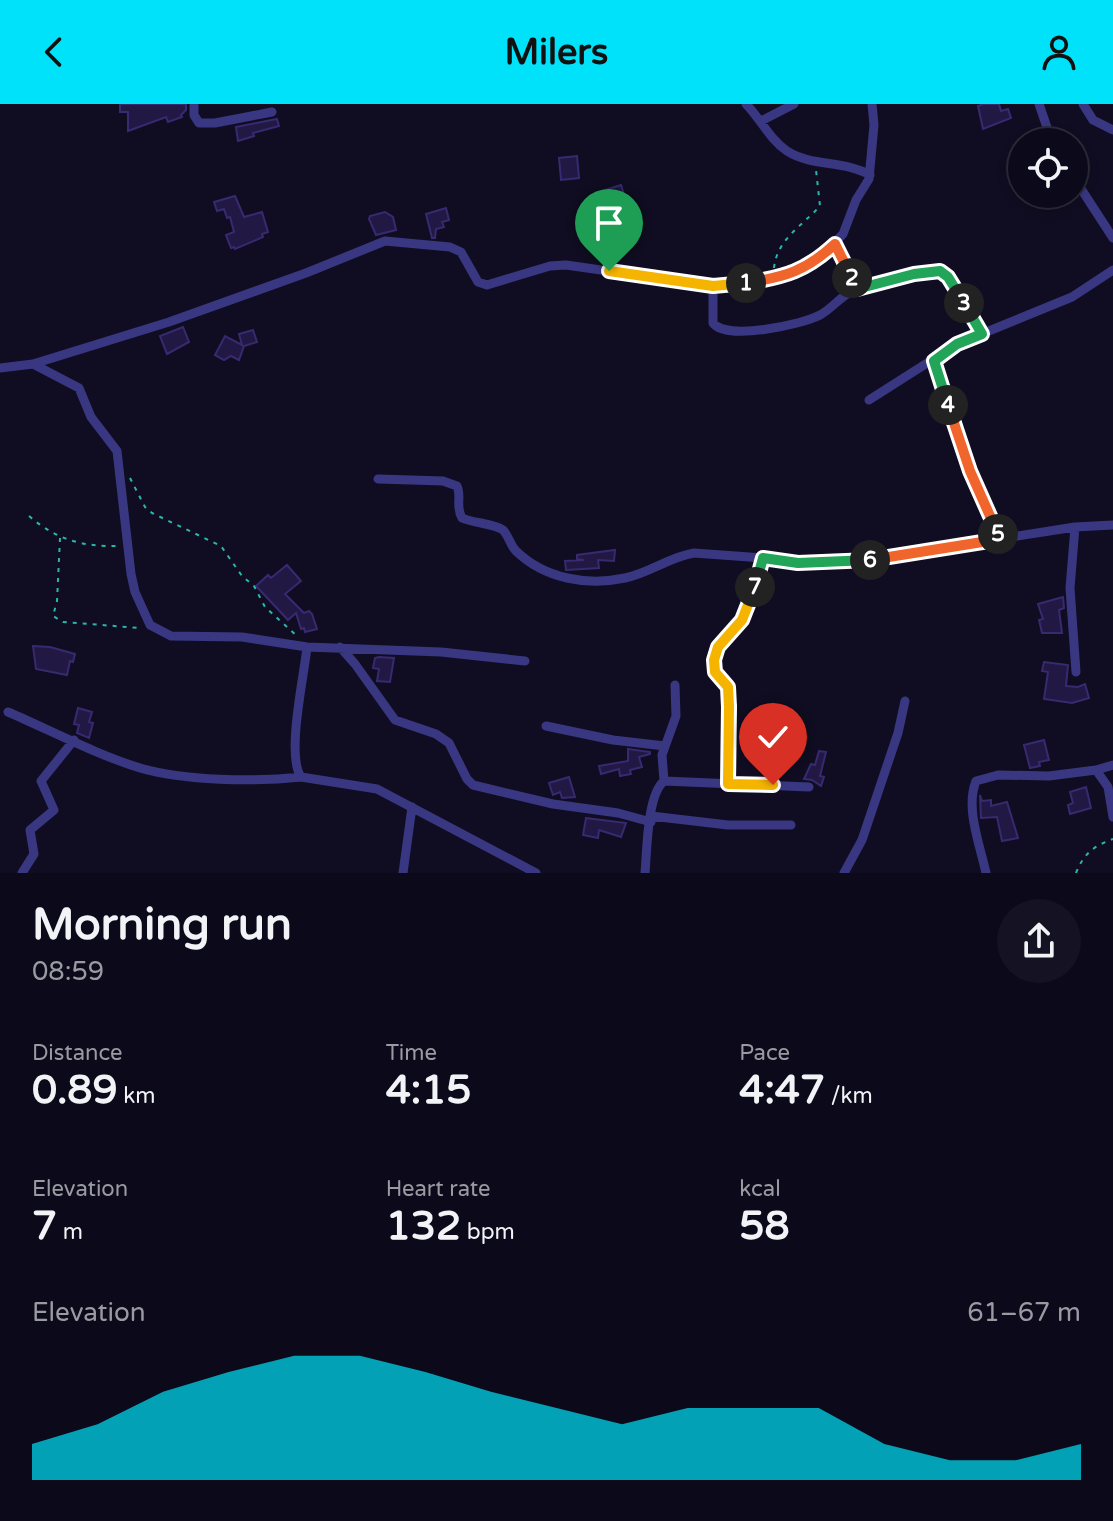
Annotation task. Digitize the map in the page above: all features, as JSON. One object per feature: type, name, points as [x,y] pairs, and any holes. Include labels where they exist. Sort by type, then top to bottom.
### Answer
[{"type":"street","points":[[194,104],[194,115],[199,123],[272,112]]},
{"type":"street","points":[[746,104],[787,151],[813,161],[850,166],[870,175]]},
{"type":"street","points":[[761,121],[794,104]]},
{"type":"street","points":[[0,368],[33,364],[169,322],[385,241],[450,247],[461,252],[478,282],[487,285],[550,266],[566,265],[713,286],[773,279],[798,272],[814,264],[843,234],[851,210],[870,175],[874,125],[872,104]]},
{"type":"street","points":[[1039,104],[1047,128]]},
{"type":"street","points":[[1083,104],[1093,120],[1113,130]]},
{"type":"street","points":[[1088,200],[1113,238]]},
{"type":"street","points":[[835,244],[857,289]]},
{"type":"street","points":[[869,400],[957,344],[1072,297],[1113,270]]},
{"type":"street","points":[[713,286],[713,323],[722,330],[762,329],[819,316],[843,296],[857,289],[914,274],[940,271],[948,277],[982,334]]},
{"type":"street","points":[[934,361],[970,471],[1001,539]]},
{"type":"street","points":[[33,364],[79,388],[91,417],[117,451],[135,592],[150,625],[157,630],[171,636],[242,637],[307,647],[452,652],[525,661]]},
{"type":"street","points":[[378,479],[443,481],[457,486],[457,507],[462,518],[498,527],[519,553],[555,574],[580,582],[642,574],[684,554],[798,563],[846,563],[1075,527],[1113,525]]},
{"type":"street","points":[[1075,527],[1070,588],[1076,672]]},
{"type":"street","points":[[728,784],[729,691],[715,672],[714,660],[718,647],[742,620],[763,558]]},
{"type":"street","points":[[301,777],[296,767],[295,744],[307,647]]},
{"type":"street","points":[[340,647],[395,720],[436,734],[449,743],[473,785],[553,804],[651,819],[728,825],[791,825]]},
{"type":"street","points":[[664,781],[661,761],[676,716],[675,685]]},
{"type":"street","points":[[844,873],[862,840],[898,733],[905,701]]},
{"type":"street","points":[[8,712],[118,760],[158,771],[256,780],[301,777],[377,789],[523,870],[536,873]]},
{"type":"street","points":[[546,726],[613,740],[665,746]]},
{"type":"street","points":[[22,873],[34,854],[30,830],[54,810],[41,781],[74,740]]},
{"type":"street","points":[[986,873],[975,822],[973,802],[976,781],[998,775],[1049,776],[1113,765]]},
{"type":"street","points":[[1096,770],[1108,787],[1113,817]]},
{"type":"street","points":[[645,873],[657,788],[664,781],[809,787]]},
{"type":"street","points":[[403,873],[412,807]]},
{"type":"path","points":[[773,279],[777,249],[821,203],[813,161]]},
{"type":"path","points":[[130,478],[141,501],[152,513],[225,550],[242,576],[254,586],[265,607],[307,647]]},
{"type":"path","points":[[29,516],[60,538],[78,544],[129,546]]},
{"type":"path","points":[[60,538],[57,601],[53,616],[63,622],[157,630]]},
{"type":"path","points":[[1076,873],[1087,853],[1113,839]]},
{"type":"building","points":[[120,104],[186,104],[186,110],[182,117],[168,122],[166,117],[128,131],[128,112],[120,112]]},
{"type":"building","points":[[999,104],[1001,111],[1008,109],[1011,118],[983,129],[978,106]]},
{"type":"building","points":[[277,119],[279,126],[238,141],[236,127]]},
{"type":"building","points":[[577,156],[579,178],[561,180],[559,158]]},
{"type":"building","points":[[621,185],[626,200],[606,209],[598,192]]},
{"type":"building","points":[[235,196],[244,217],[262,212],[268,232],[235,249],[231,248],[226,235],[234,232],[230,217],[227,218],[224,209],[217,211],[214,202]]},
{"type":"building","points":[[446,208],[449,220],[442,222],[444,227],[436,229],[435,238],[432,238],[426,214]]},
{"type":"building","points":[[385,212],[393,217],[396,230],[376,235],[370,216]]},
{"type":"building","points":[[183,327],[189,342],[167,354],[160,336]]},
{"type":"building","points":[[253,330],[257,342],[244,346],[239,360],[231,356],[224,360],[215,355],[225,336],[242,345],[239,334]]},
{"type":"building","points":[[615,550],[614,561],[598,560],[599,568],[566,570],[565,561],[584,560],[577,559],[577,555]]},
{"type":"building","points":[[287,565],[301,581],[285,594],[304,613],[309,611],[312,614],[317,629],[305,632],[296,613],[288,620],[256,586]]},
{"type":"building","points":[[1063,597],[1064,608],[1059,610],[1062,633],[1042,633],[1039,620],[1043,619],[1038,604]]},
{"type":"building","points":[[33,646],[75,654],[67,675],[36,669]]},
{"type":"building","points":[[375,658],[394,658],[390,682],[377,681],[379,669],[373,668]]},
{"type":"building","points":[[1044,662],[1068,665],[1066,686],[1085,684],[1089,698],[1072,703],[1044,699],[1048,672],[1042,671]]},
{"type":"building","points":[[78,708],[92,712],[89,738],[77,733],[79,725],[74,724]]},
{"type":"building","points":[[1044,740],[1049,760],[1030,768],[1024,745]]},
{"type":"building","points":[[628,749],[650,752],[639,757],[642,767],[620,776],[619,769],[601,774],[599,766],[628,761]]},
{"type":"building","points":[[819,751],[826,752],[820,776],[824,777],[821,786],[804,779],[811,764],[815,765]]},
{"type":"building","points":[[569,777],[575,797],[562,798],[560,792],[553,795],[549,783]]},
{"type":"building","points":[[1086,787],[1091,808],[1070,814],[1068,805],[1073,803],[1070,792]]},
{"type":"building","points":[[980,795],[982,801],[991,800],[991,806],[1007,802],[1018,838],[1002,841],[997,817],[981,818]]},
{"type":"building","points":[[586,818],[626,823],[621,837],[599,830],[598,838],[583,835]]},
{"type":"route","points":[[609,271],[713,286],[748,283],[798,272],[814,264],[835,244],[857,289],[914,274],[940,271],[948,277],[982,334],[957,344],[934,361],[970,471],[1001,539],[846,563],[798,563],[763,558],[738,628],[718,647],[714,668],[729,691],[728,784],[773,785]]}]
